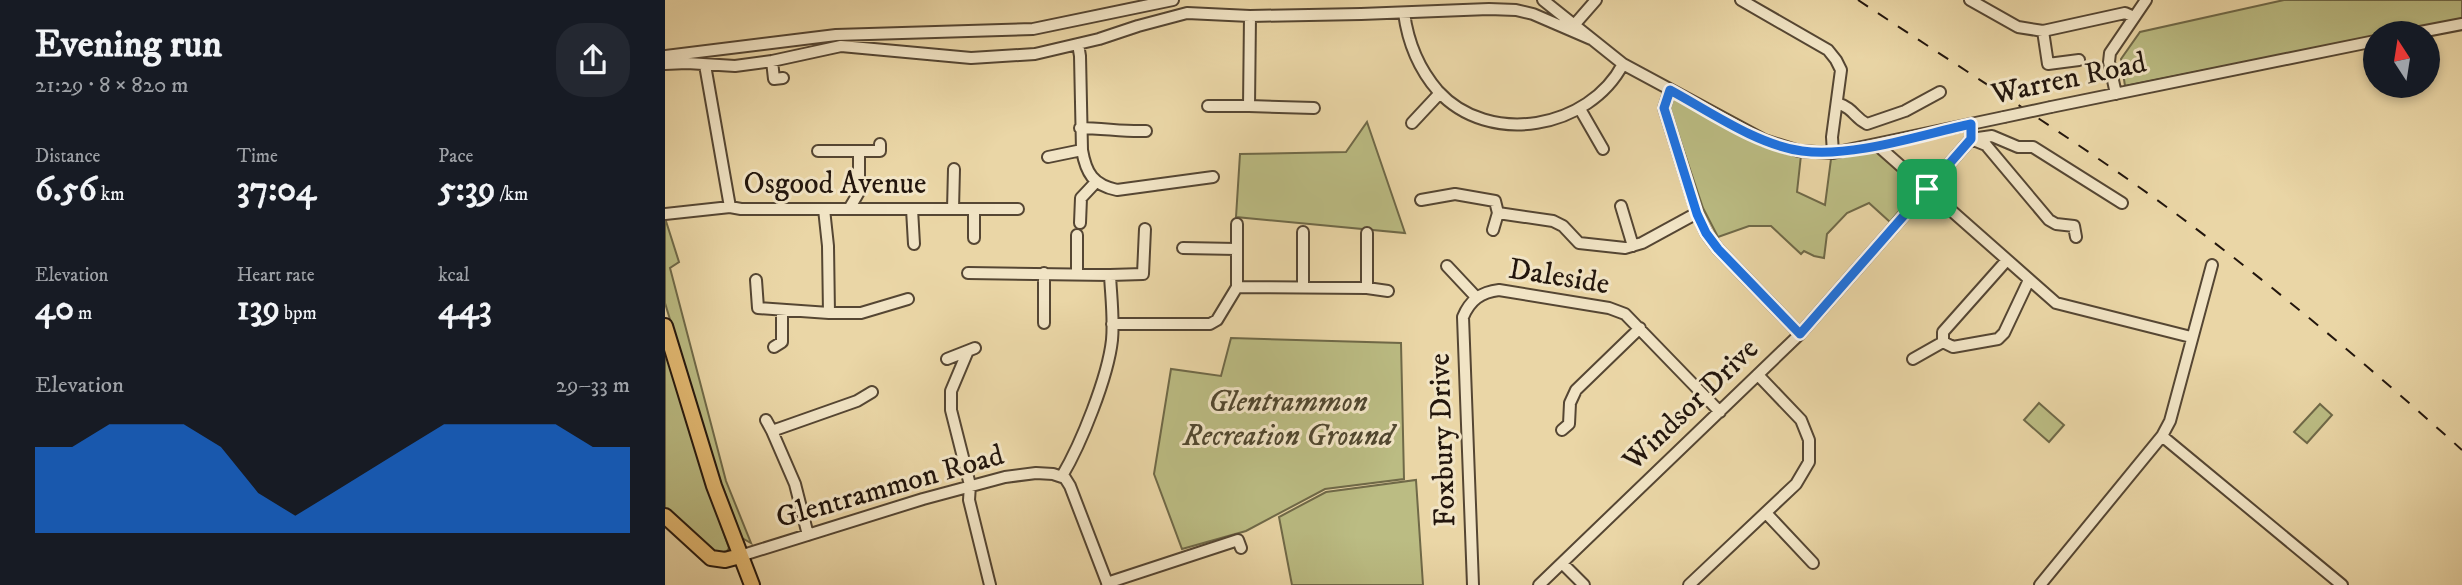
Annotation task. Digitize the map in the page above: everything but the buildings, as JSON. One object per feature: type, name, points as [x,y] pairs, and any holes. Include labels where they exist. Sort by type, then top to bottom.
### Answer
[{"type":"main road","points":[[665,326],[714,486],[753,585]]},
{"type":"main road","points":[[665,516],[711,558],[725,561],[740,556]]},
{"type":"street","points":[[665,55],[748,39],[1033,29],[1173,0]]},
{"type":"street","points":[[1418,0],[1418,12]]},
{"type":"street","name":"Warren Road","points":[[1543,0],[1623,64],[1764,140],[1799,151],[1833,153],[2363,43]]},
{"type":"street","points":[[1575,24],[1596,0]]},
{"type":"street","points":[[1741,0],[1828,50],[1836,60],[1841,70],[1832,136],[1833,153]]},
{"type":"street","points":[[1970,0],[2018,27],[2043,31],[2125,13],[2134,17]]},
{"type":"street","points":[[2116,94],[2109,62],[2110,53],[2146,0]]},
{"type":"street","name":"Warren Road","points":[[665,64],[735,66],[841,46],[971,58],[1035,54],[1187,13],[1250,16],[1516,10],[1533,14],[1591,39]]},
{"type":"street","points":[[1404,13],[1413,52],[1424,73],[1440,93],[1466,111],[1492,121],[1517,125],[1560,118],[1600,96],[1623,64]]},
{"type":"street","points":[[1249,106],[1250,16]]},
{"type":"street","points":[[2440,28],[2462,24]]},
{"type":"street","points":[[2043,31],[2048,64],[2078,60]]},
{"type":"street","points":[[1078,44],[1081,150],[1089,175],[1095,182],[1117,190],[1208,182]]},
{"type":"street","points":[[772,61],[774,79],[782,78]]},
{"type":"street","points":[[705,65],[730,207]]},
{"type":"street","points":[[1670,90],[1664,108],[1697,214],[1706,233],[1718,249],[1800,334]]},
{"type":"street","points":[[1837,103],[1850,107],[1860,120],[1867,124],[1905,111],[1940,92]]},
{"type":"street","points":[[1412,123],[1440,93]]},
{"type":"street","points":[[1207,106],[1314,108]]},
{"type":"street","points":[[1580,109],[1603,149]]},
{"type":"street","points":[[1971,124],[1971,139]]},
{"type":"street","points":[[1080,128],[1120,132],[1147,130]]},
{"type":"street","points":[[1971,139],[1992,136],[2018,147],[2033,147],[2122,203]]},
{"type":"street","points":[[1971,139],[1986,145],[2049,220],[2056,224],[2074,226],[2076,237]]},
{"type":"street","name":"Windsor Drive","points":[[1539,585],[1800,334],[1971,139]]},
{"type":"street","points":[[818,151],[880,151],[880,144]]},
{"type":"street","points":[[1877,145],[2056,303],[2192,337]]},
{"type":"street","points":[[1054,160],[1081,150]]},
{"type":"street","points":[[849,209],[859,192],[859,151]]},
{"type":"street","points":[[951,174],[953,209]]},
{"type":"street","points":[[1080,223],[1081,198],[1095,182]]},
{"type":"street","points":[[1425,202],[1455,194],[1495,201],[1498,213],[1493,230]]},
{"type":"street","points":[[1621,206],[1633,246]]},
{"type":"street","name":"Osgood Avenue","points":[[665,215],[730,207],[974,209],[1005,214],[1018,209]]},
{"type":"street","points":[[824,209],[828,246],[829,313]]},
{"type":"street","points":[[912,209],[914,244]]},
{"type":"street","points":[[974,209],[974,238]]},
{"type":"street","points":[[1498,213],[1553,221],[1563,226],[1579,243],[1625,248],[1697,214]]},
{"type":"street","points":[[1112,324],[1210,324],[1217,320],[1237,287],[1237,224]]},
{"type":"street","points":[[968,273],[1143,274],[1145,229]]},
{"type":"street","points":[[1303,232],[1303,287]]},
{"type":"street","points":[[1367,233],[1367,288]]},
{"type":"street","points":[[1077,235],[1077,273]]},
{"type":"street","points":[[1184,248],[1236,248]]},
{"type":"street","points":[[1943,342],[1943,332],[2007,260]]},
{"type":"street","points":[[2040,585],[2162,436],[2170,421],[2211,265]]},
{"type":"street","points":[[1447,266],[1477,298]]},
{"type":"street","points":[[1044,273],[1044,323]]},
{"type":"street","points":[[1110,275],[1112,324],[1109,355],[1093,408],[1062,477],[1072,489],[1108,584],[1238,540],[1241,548]]},
{"type":"street","points":[[1943,342],[1953,347],[1998,339],[2004,333],[2029,280]]},
{"type":"street","points":[[759,285],[758,308],[782,311],[861,313],[908,299]]},
{"type":"street","points":[[1237,287],[1367,288],[1388,291]]},
{"type":"street","name":"Daleside","points":[[1477,298],[1486,291],[1499,290],[1609,308],[1625,314],[1720,412]]},
{"type":"street","name":"Foxbury Drive","points":[[1473,585],[1463,317],[1467,306],[1477,298]]},
{"type":"street","points":[[782,311],[782,344]]},
{"type":"street","points":[[1562,430],[1569,424],[1570,403],[1576,390],[1640,328]]},
{"type":"street","points":[[1913,359],[1943,342]]},
{"type":"street","points":[[947,359],[971,351],[951,391],[950,401],[970,485],[969,500],[990,585]]},
{"type":"street","points":[[1689,585],[1796,484],[1808,462],[1809,440],[1801,420],[1758,375]]},
{"type":"street","points":[[772,431],[857,401],[872,392]]},
{"type":"street","points":[[766,420],[797,491],[808,536]]},
{"type":"street","points":[[2162,436],[2342,585]]},
{"type":"street","name":"Glentrammon Road","points":[[740,556],[970,485],[1028,473],[1047,473],[1062,477]]},
{"type":"street","points":[[1766,513],[1813,563]]},
{"type":"street","points":[[1562,563],[1584,585]]},
{"type":"green space","points":[[2284,0],[2462,0],[2462,19],[2440,23],[2440,21],[2363,21],[2363,38],[2125,86],[2121,59],[2140,32]]},
{"type":"green space","points":[[1675,96],[1801,155],[1797,192],[1825,205],[1831,159],[1878,149],[1920,186],[1890,222],[1869,203],[1847,213],[1827,234],[1824,258],[1804,251],[1801,254],[1771,226],[1749,226],[1718,237],[1703,208],[1670,110],[1670,103]]},
{"type":"green space","points":[[1367,122],[1405,233],[1236,217],[1240,154],[1346,152]]},
{"type":"green space","points":[[665,218],[679,262],[670,268],[726,481],[751,543],[742,538],[714,464],[665,303]]},
{"type":"green space","name":"Glentrammon Recreation Ground","points":[[1231,338],[1401,343],[1404,479],[1325,489],[1246,531],[1182,549],[1154,474],[1171,369],[1221,376]]},
{"type":"green space","points":[[665,339],[712,500],[729,548],[725,554],[712,550],[665,509]]},
{"type":"green space","points":[[2039,403],[2064,425],[2049,442],[2024,420]]},
{"type":"green space","points":[[2320,404],[2332,415],[2307,443],[2294,432]]},
{"type":"green space","name":"Glentrammon Recreation Ground","points":[[1416,480],[1423,585],[1292,585],[1279,517],[1326,492]]},
{"type":"railway","points":[[1858,0],[2060,133],[2179,216],[2323,330],[2462,450]]},
{"type":"route","points":[[1670,90],[1764,140],[1799,151],[1833,153],[1971,124],[1971,139],[1927,189],[1800,334],[1718,249],[1706,233],[1697,214],[1664,108],[1665,101],[1670,90]]}]
